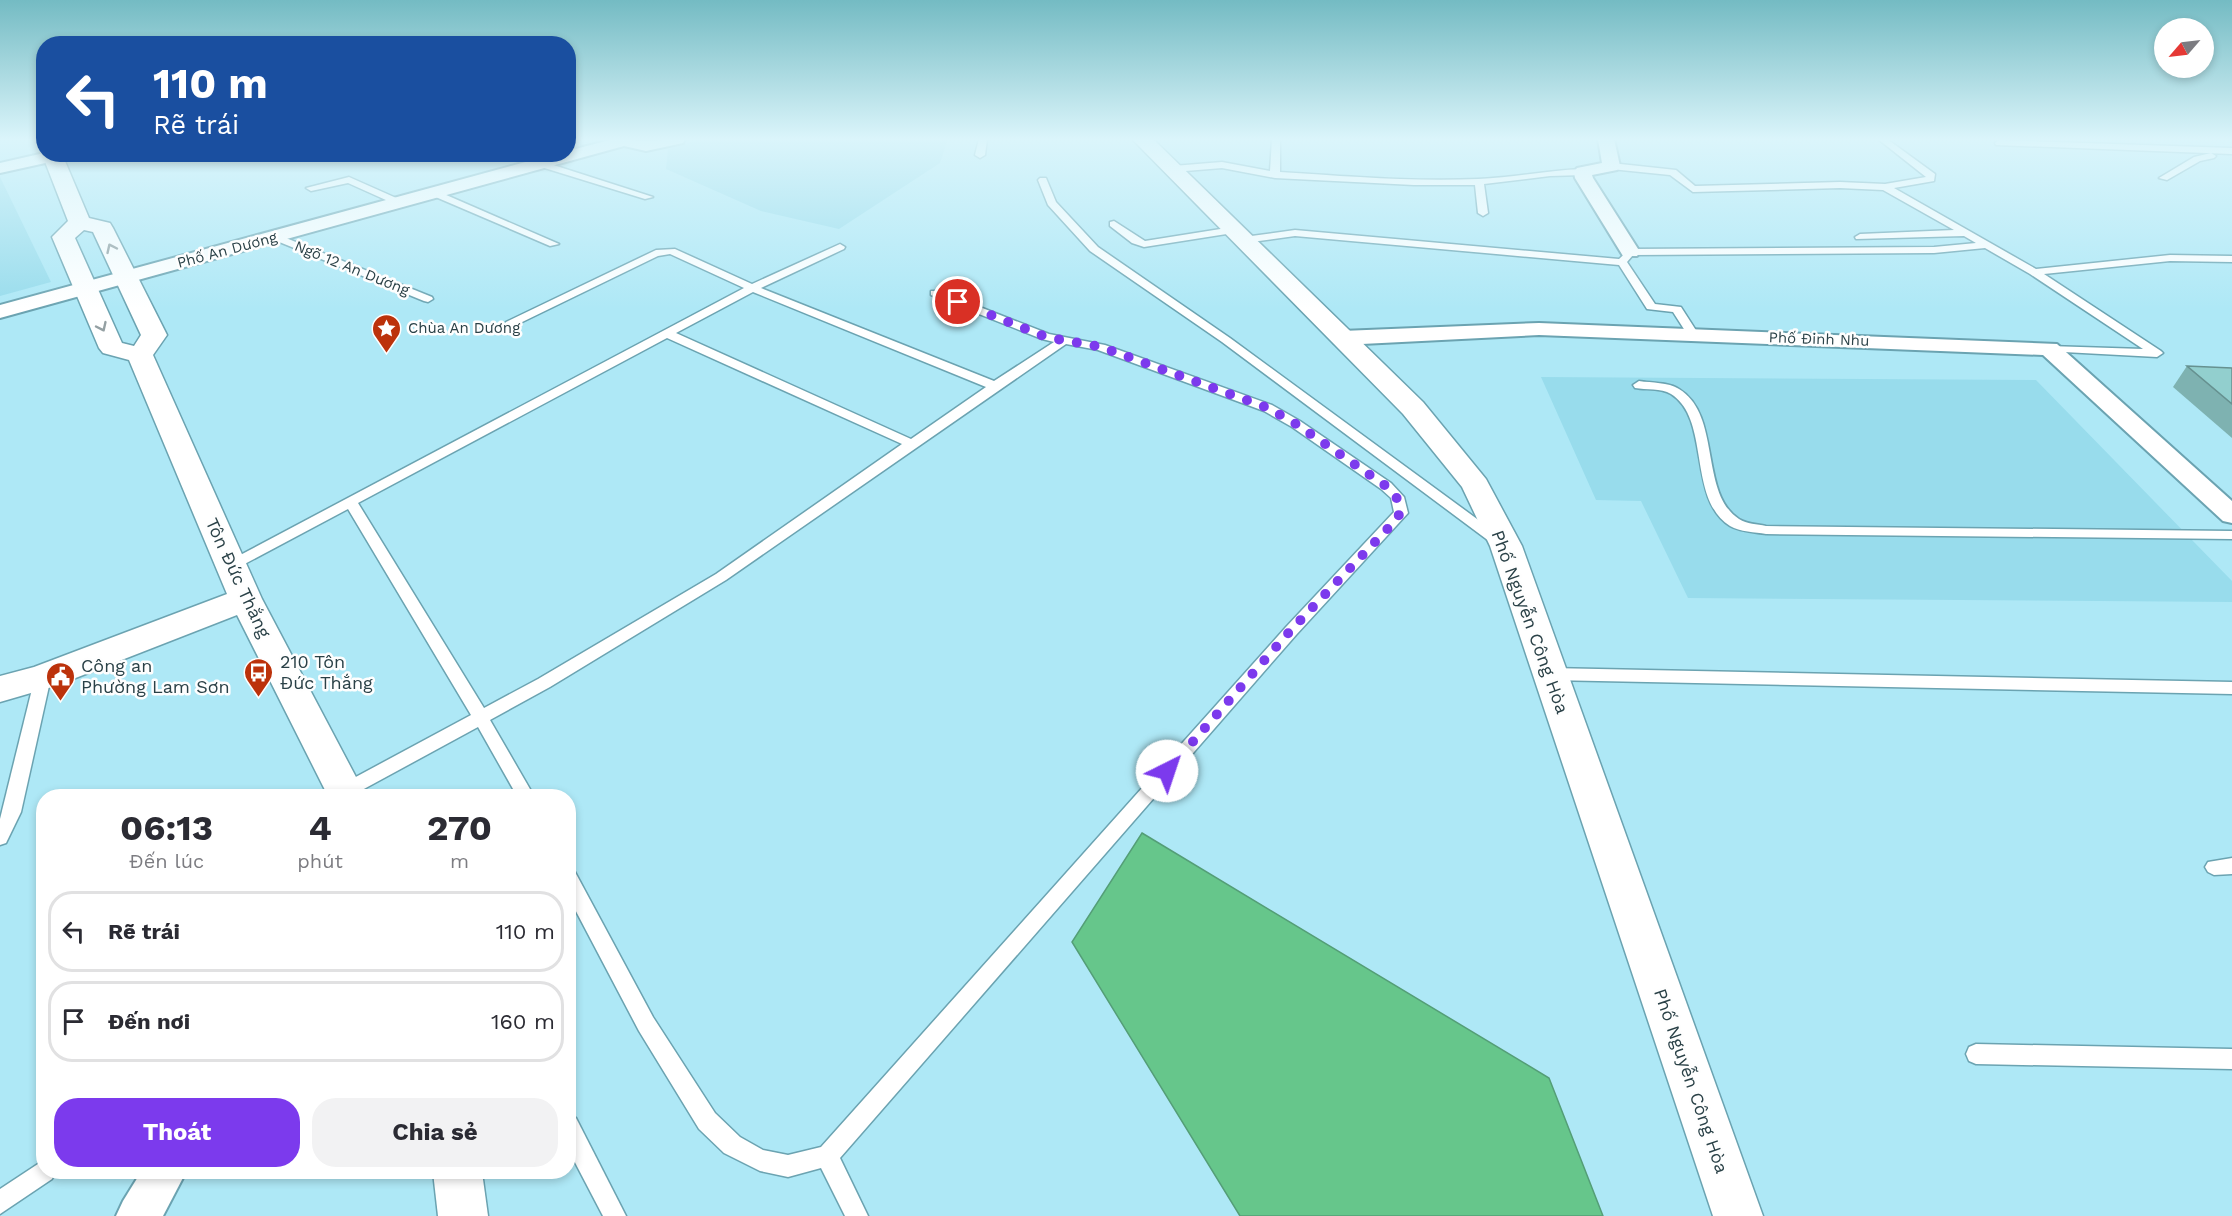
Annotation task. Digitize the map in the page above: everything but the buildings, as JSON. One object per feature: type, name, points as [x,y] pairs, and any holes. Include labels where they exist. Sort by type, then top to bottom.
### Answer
[{"type":"main road","points":[[69,196],[80,222]]},
{"type":"main road","name":"Phố Nguyễn Công Hòa","points":[[1199,196],[1413,408],[1476,485],[1506,546],[1737,1216]]},
{"type":"main road","points":[[80,222],[102,228],[154,335],[140,355],[112,348],[85,289],[63,237],[80,222]]},
{"type":"main road","name":"Tôn Đức Thắng","points":[[140,355],[246,599],[343,789]]},
{"type":"main road","points":[[0,689],[43,677],[246,599]]},
{"type":"main road","points":[[459,1179],[463,1216]]},
{"type":"street","name":"Phố An Dương","points":[[0,312],[427,196]]},
{"type":"street","points":[[1593,196],[1626,257]]},
{"type":"street","name":"Phố Đinh Nhu","points":[[1342,338],[1539,329],[2049,349]]},
{"type":"street","points":[[2049,349],[2227,506]]},
{"type":"street","points":[[138,1216],[161,1179]]},
{"type":"lane","points":[[384,196],[400,203]]},
{"type":"lane","points":[[438,196],[554,244]]},
{"type":"lane","points":[[1048,196],[1051,203],[1094,249],[1226,340],[1506,546]]},
{"type":"lane","points":[[1481,196],[1483,213]]},
{"type":"lane","points":[[1900,196],[2034,272],[2157,353],[2049,349]]},
{"type":"lane","points":[[1114,224],[1136,242],[1144,244],[1238,235],[1295,233],[1626,257],[1934,250],[1987,245]]},
{"type":"lane","points":[[1860,237],[1966,233]]},
{"type":"lane","name":"Ngõ 12 An Dương","points":[[276,237],[428,299]]},
{"type":"lane","points":[[232,565],[752,288],[840,247]]},
{"type":"lane","points":[[510,324],[656,253],[666,251],[995,386]]},
{"type":"lane","points":[[1626,257],[1652,307],[1677,309],[1693,335]]},
{"type":"lane","points":[[2034,272],[2170,258],[2232,259]]},
{"type":"lane","points":[[576,892],[646,1024],[707,1121],[732,1145],[760,1160],[788,1166],[826,1156],[1291,630],[1401,513],[1397,496],[1386,486],[1282,415],[1101,347],[1079,342],[1062,342],[935,292]]},
{"type":"lane","points":[[666,333],[912,444]]},
{"type":"lane","points":[[355,789],[636,629],[721,577],[1062,342]]},
{"type":"lane","points":[[1639,385],[1665,388],[1675,392],[1687,402],[1697,426],[1715,494],[1725,513],[1734,521],[1748,526],[1777,530],[2232,535]]},
{"type":"lane","points":[[351,502],[521,789]]},
{"type":"lane","points":[[1550,674],[2232,688]]},
{"type":"lane","points":[[0,838],[12,812],[43,677]]},
{"type":"lane","points":[[1976,1054],[2232,1059]]},
{"type":"lane","points":[[576,1141],[615,1216]]},
{"type":"lane","points":[[826,1156],[857,1216]]},
{"type":"lane","points":[[0,1203],[36,1177]]},
{"type":"shaded area","points":[[0,196],[9,196],[51,282],[0,296]]},
{"type":"shaded area","points":[[726,196],[890,196],[839,229],[761,211]]},
{"type":"shaded area","points":[[1541,377],[2036,380],[2232,581],[2232,602],[1688,598],[1641,501],[1596,500]]},
{"type":"shaded area","points":[[1142,833],[1549,1078],[1603,1216],[1240,1216],[1072,942]]},
{"type":"place","name":"Chùa An Dương","points":[[387,354]]},
{"type":"place","name":"210 Tôn Đức Thắng","points":[[259,698]]},
{"type":"place","name":"Công an Phường Lam Sơn","points":[[60,702]]},
{"type":"route","points":[[958,302],[1046,337],[1062,342],[1079,342],[1101,347],[1268,408],[1296,424],[1397,496],[1401,513],[1396,520],[1291,630],[1167,771]]}]
